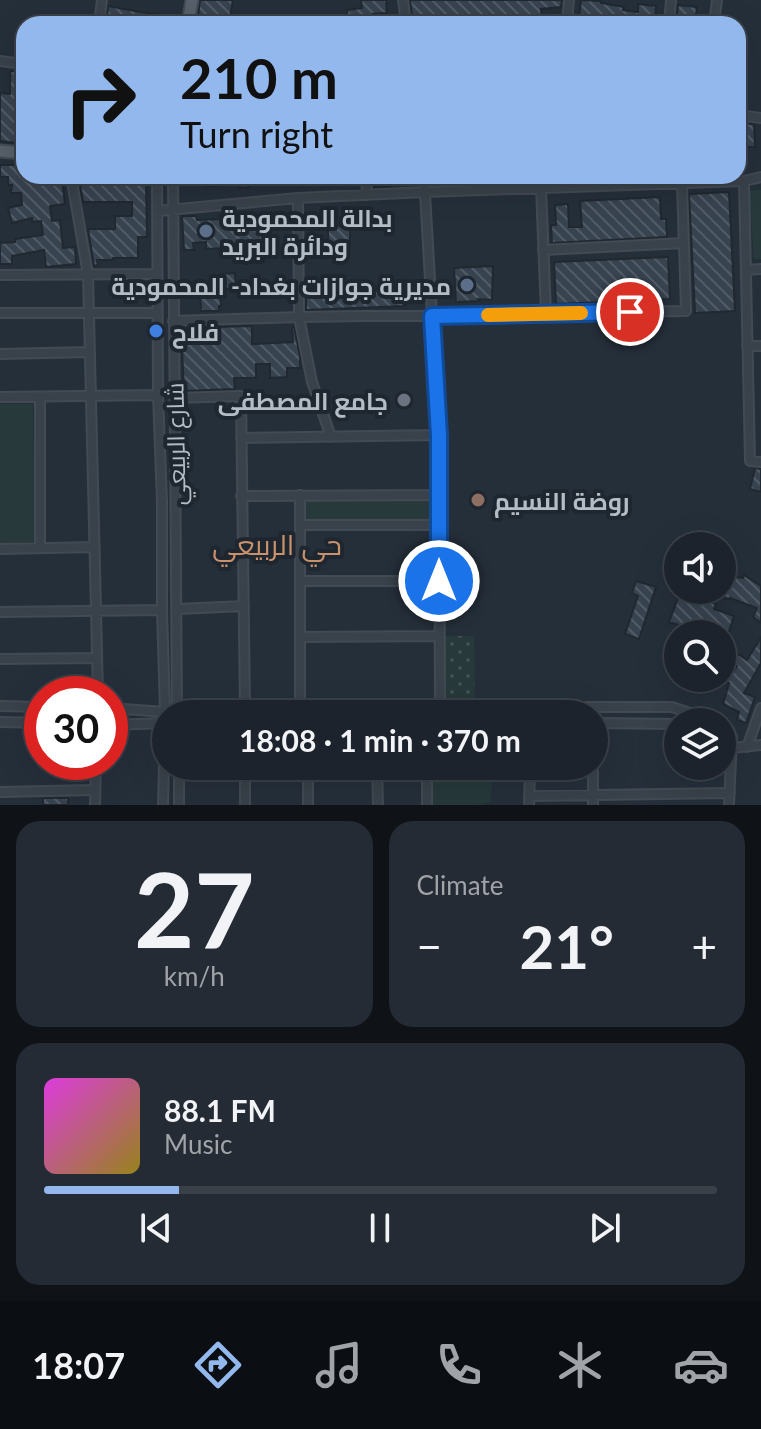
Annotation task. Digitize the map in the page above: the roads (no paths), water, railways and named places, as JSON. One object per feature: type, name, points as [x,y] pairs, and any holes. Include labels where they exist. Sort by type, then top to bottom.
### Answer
[{"type":"street","points":[[72,184],[88,274],[98,676]]},
{"type":"street","name":"شارع الربيعي","points":[[157,184],[165,700]]},
{"type":"street","name":"شارع الربيعي","points":[[173,184],[178,700]]},
{"type":"street","points":[[366,184],[367,195]]},
{"type":"street","points":[[424,184],[439,435],[439,636],[430,700]]},
{"type":"street","points":[[546,314],[543,250],[548,184]]},
{"type":"street","points":[[157,211],[298,198],[655,184]]},
{"type":"street","points":[[173,321],[686,311],[682,184]]},
{"type":"street","points":[[744,184],[750,461],[761,462]]},
{"type":"street","points":[[298,198],[299,317],[312,382],[331,437]]},
{"type":"street","points":[[543,250],[684,243]]},
{"type":"street","points":[[746,270],[761,269]]},
{"type":"street","points":[[0,275],[157,274]]},
{"type":"street","points":[[0,313],[157,313]]},
{"type":"street","points":[[747,346],[761,346]]},
{"type":"street","points":[[0,354],[90,352]]},
{"type":"street","points":[[0,397],[158,395]]},
{"type":"street","points":[[175,398],[241,396],[245,700]]},
{"type":"street","points":[[40,397],[40,548]]},
{"type":"street","points":[[749,423],[761,423]]},
{"type":"street","points":[[241,438],[439,435]]},
{"type":"street","points":[[162,494],[169,500],[176,494]]},
{"type":"street","points":[[300,495],[300,700]]},
{"type":"street","points":[[241,496],[439,495]]},
{"type":"street","points":[[162,514],[171,507],[177,516]]},
{"type":"street","points":[[300,525],[439,525]]},
{"type":"street","points":[[0,549],[95,547]]},
{"type":"street","points":[[300,581],[439,581]]},
{"type":"street","points":[[177,609],[244,606]]},
{"type":"street","points":[[0,612],[162,610]]},
{"type":"street","points":[[300,637],[439,636]]},
{"type":"street","points":[[0,659],[97,658]]},
{"type":"street","points":[[0,706],[24,707]]},
{"type":"street","points":[[608,708],[675,708]]},
{"type":"street","points":[[747,747],[761,708]]},
{"type":"street","points":[[128,709],[152,710]]},
{"type":"street","points":[[0,722],[24,723]]},
{"type":"street","points":[[608,723],[664,724]]},
{"type":"street","points":[[128,725],[152,725]]},
{"type":"street","points":[[736,748],[761,745]]},
{"type":"street","points":[[95,780],[95,805]]},
{"type":"street","name":"شارع الربيعي","points":[[163,805],[164,780]]},
{"type":"street","points":[[179,780],[179,805]]},
{"type":"street","points":[[245,780],[245,805]]},
{"type":"street","points":[[308,780],[308,805]]},
{"type":"street","points":[[377,780],[378,805]]},
{"type":"street","points":[[427,780],[427,805]]},
{"type":"street","points":[[530,780],[529,800],[730,793]]},
{"type":"street","points":[[729,805],[730,780]]},
{"type":"street","points":[[0,792],[95,790]]},
{"type":"street","points":[[658,794],[658,805]]},
{"type":"place","name":"بدالة المحمودية ودائرة البريد","points":[[206,231]]},
{"type":"place","name":"مديرية جوازات بغداد- المحمودية","points":[[467,285]]},
{"type":"place","name":"فلاح","points":[[156,331]]},
{"type":"place","name":"جامع المصطفى","points":[[404,400]]},
{"type":"place","name":"روضة النسيم","points":[[478,500]]},
{"type":"district","name":"حي الربيعي","points":[[277,544]]}]
